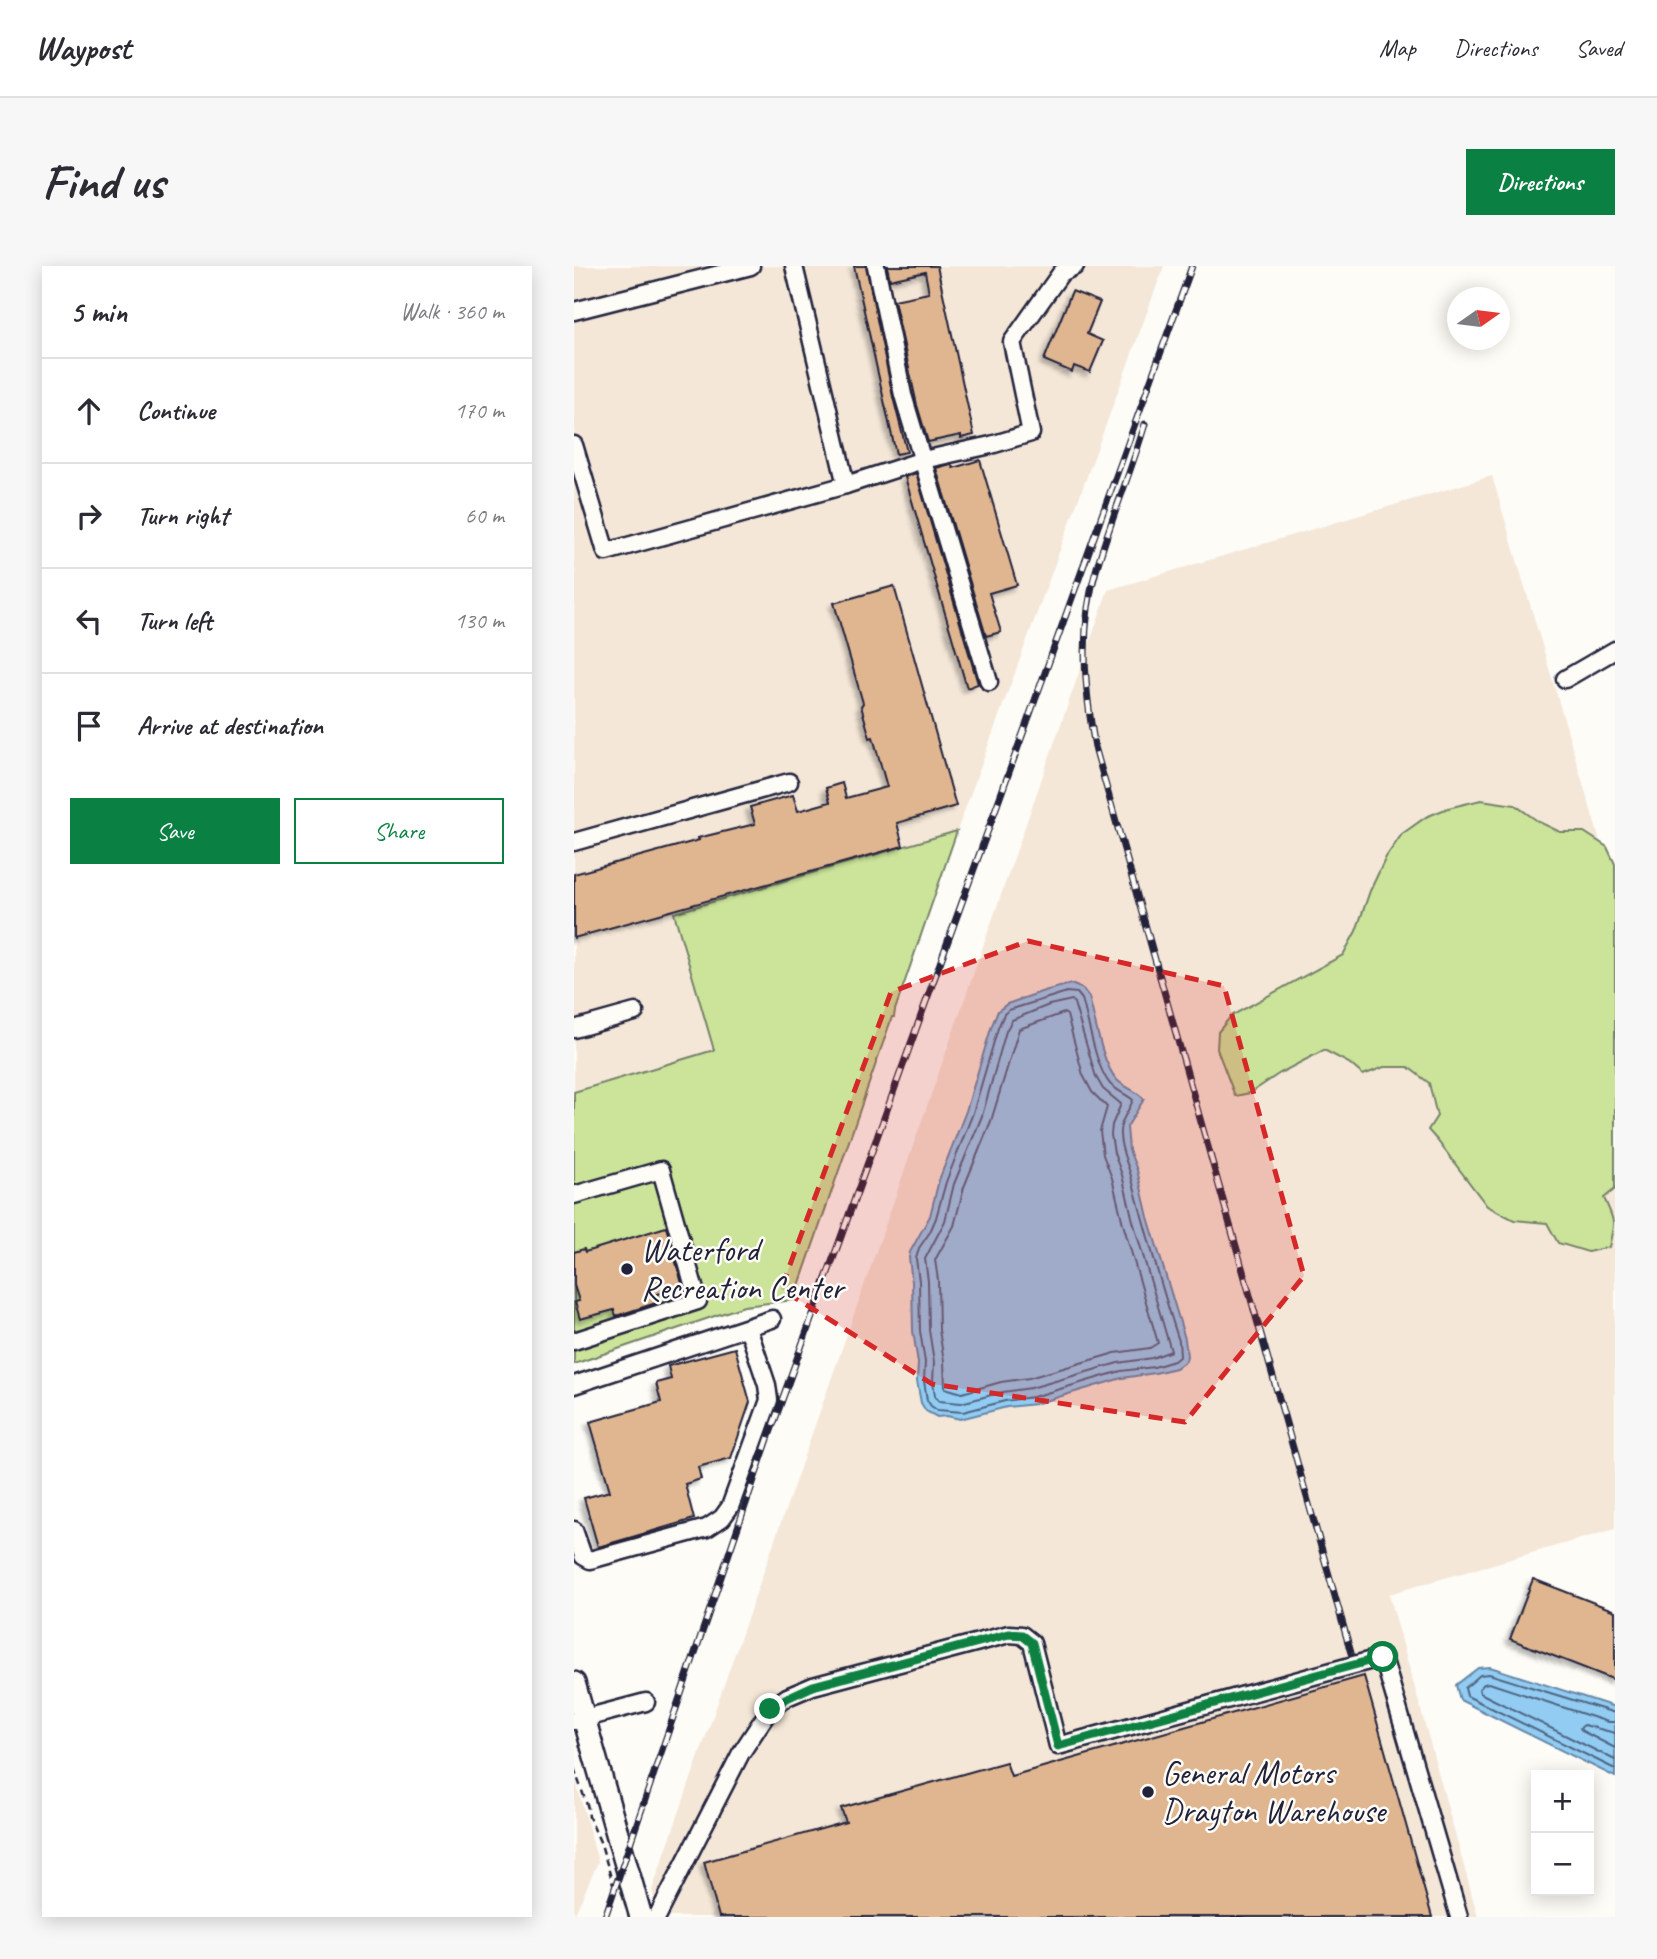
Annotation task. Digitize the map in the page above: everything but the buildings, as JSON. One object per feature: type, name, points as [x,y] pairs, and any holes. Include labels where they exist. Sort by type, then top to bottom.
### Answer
[{"type":"main road","points":[[574,1683],[579,1719],[641,1917]]},
{"type":"street","points":[[574,311],[751,266]]},
{"type":"street","points":[[794,266],[846,485]]},
{"type":"street","points":[[876,266],[903,395],[989,682]]},
{"type":"street","points":[[574,445],[606,552],[846,485],[923,460],[1031,433],[1012,342],[1061,273],[1074,266]]},
{"type":"street","points":[[1565,679],[1615,650]]},
{"type":"street","points":[[574,842],[789,782]]},
{"type":"street","points":[[574,1029],[635,1013]]},
{"type":"street","points":[[574,1195],[661,1170],[698,1301],[574,1341]]},
{"type":"street","points":[[574,1384],[772,1320]]},
{"type":"street","points":[[574,1530],[583,1556],[590,1560],[706,1528],[722,1518],[730,1507],[768,1400],[767,1385],[748,1328]]},
{"type":"street","points":[[657,1917],[741,1753],[770,1709],[813,1686],[1009,1634],[1022,1635],[1032,1643],[1058,1746],[1383,1657],[1459,1917]]},
{"type":"street","points":[[579,1719],[646,1702]]},
{"type":"path","points":[[574,1768],[589,1817],[601,1844],[614,1891]]},
{"type":"highlighted area","points":[[1028,941],[1224,986],[1304,1276],[1185,1422],[932,1384],[781,1289],[891,992]]},
{"type":"shaded area","points":[[574,266],[1164,266],[957,831],[674,913],[714,1050],[574,1092],[576,573]]},
{"type":"shaded area","points":[[1492,476],[1615,897],[1615,1529],[1389,1594],[1478,1917],[659,1917],[652,1890],[1108,590]]},
{"type":"shaded area","points":[[574,1774],[598,1862],[574,1916]]},
{"type":"green space","points":[[1481,800],[1515,805],[1539,822],[1560,832],[1584,832],[1607,847],[1615,864],[1615,1189],[1604,1198],[1613,1221],[1609,1247],[1588,1252],[1558,1243],[1547,1223],[1514,1220],[1487,1206],[1428,1130],[1437,1116],[1429,1083],[1408,1067],[1384,1067],[1363,1075],[1349,1063],[1324,1050],[1280,1073],[1250,1093],[1235,1096],[1217,1049],[1218,1032],[1231,1016],[1343,955],[1356,931],[1386,857],[1402,834],[1426,817],[1448,808]]},
{"type":"green space","name":"Waterford Recreation Center","points":[[957,831],[794,1300],[744,1306],[574,1364],[574,1092],[714,1050],[674,913]]},
{"type":"water","points":[[1071,984],[1083,989],[1089,997],[1103,1053],[1112,1073],[1120,1083],[1144,1099],[1127,1127],[1129,1150],[1185,1339],[1186,1361],[1176,1368],[1122,1378],[1035,1404],[1007,1407],[960,1419],[937,1417],[926,1411],[921,1403],[917,1381],[910,1252],[930,1216],[939,1180],[966,1111],[998,1011],[1007,1004]]},
{"type":"water","points":[[1490,1667],[1615,1707],[1615,1777],[1460,1700],[1456,1685],[1478,1668]]},
{"type":"railway","points":[[605,1917],[769,1436],[1192,266]]},
{"type":"railway","points":[[1145,424],[1091,589],[1085,657],[1091,724],[1095,747],[1351,1653]]},
{"type":"place","name":"Waterford Recreation Center","points":[[627,1269]]},
{"type":"place","name":"General Motors Drayton Warehouse","points":[[1148,1792]]},
{"type":"route","points":[[770,1709],[813,1686],[1009,1634],[1022,1635],[1032,1643],[1058,1746],[1383,1657]]}]
